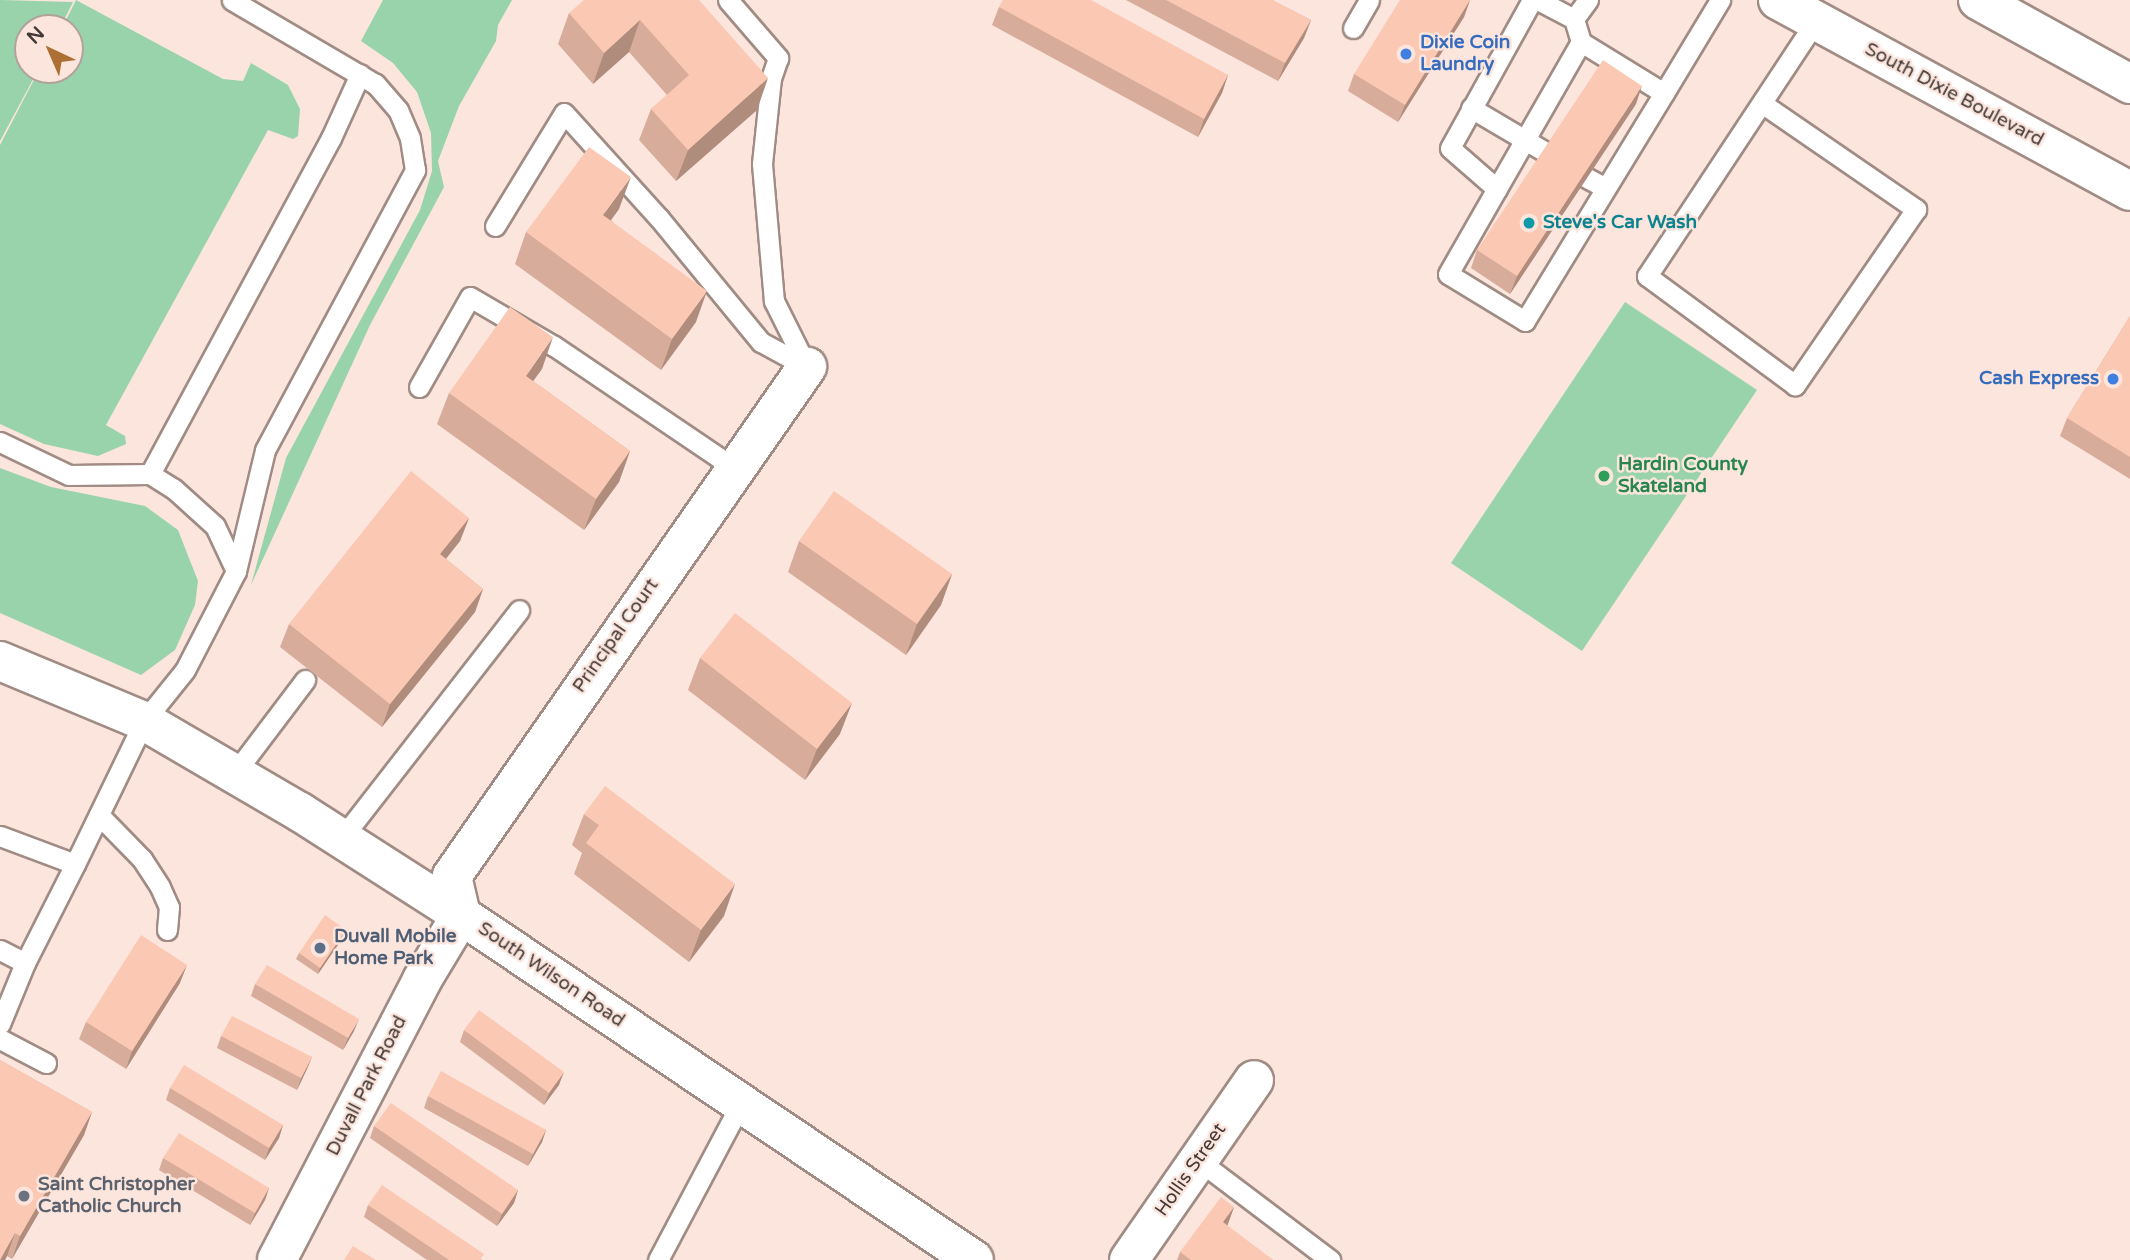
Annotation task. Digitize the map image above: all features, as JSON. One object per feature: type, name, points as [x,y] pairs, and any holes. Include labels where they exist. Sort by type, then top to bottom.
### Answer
[{"type":"main road","name":"South Dixie Boulevard","points":[[1778,0],[2130,191]]},
{"type":"main road","points":[[1995,4],[2130,84]]},
{"type":"main road","name":"Principal Court","points":[[461,915],[454,872],[807,367]]},
{"type":"main road","name":"South Wilson Road","points":[[0,661],[144,721],[341,839],[461,915],[974,1260]]},
{"type":"main road","name":"Duvall Park Road","points":[[277,1260],[422,980],[461,915]]},
{"type":"main road","name":"Hollis Street","points":[[1129,1260],[1254,1080]]},
{"type":"lane","points":[[0,1024],[25,963],[144,721],[185,670],[236,571],[265,450],[415,170],[410,138],[398,110],[360,74],[232,0]]},
{"type":"lane","points":[[728,0],[778,58],[771,78],[763,178],[774,301],[807,367]]},
{"type":"lane","points":[[1353,28],[1369,0]]},
{"type":"lane","points":[[1497,189],[1450,148],[1532,0]]},
{"type":"lane","points":[[1538,0],[1574,19],[1581,42],[1664,93]]},
{"type":"lane","points":[[1574,19],[1588,0]]},
{"type":"lane","points":[[1581,42],[1448,274],[1525,321],[1720,0]]},
{"type":"lane","points":[[1763,104],[1916,209],[1796,385],[1647,276],[1816,21]]},
{"type":"lane","points":[[150,474],[331,138],[360,74]]},
{"type":"lane","points":[[1471,108],[1547,153]]},
{"type":"lane","points":[[495,226],[564,113],[659,218],[761,342],[807,367]]},
{"type":"lane","points":[[1587,178],[1606,188]]},
{"type":"lane","points":[[419,387],[470,297],[554,345],[734,468]]},
{"type":"lane","points":[[0,442],[69,475],[150,474],[174,489],[215,526],[236,571]]},
{"type":"lane","points":[[341,839],[519,610]]},
{"type":"lane","points":[[234,774],[304,680]]},
{"type":"lane","points":[[99,815],[142,859],[160,887],[169,907],[167,930]]},
{"type":"lane","points":[[0,836],[75,864]]},
{"type":"lane","points":[[0,950],[25,963]]},
{"type":"lane","points":[[0,1039],[46,1063]]},
{"type":"lane","points":[[658,1260],[741,1103]]},
{"type":"lane","points":[[1198,1160],[1330,1260]]},
{"type":"green space","points":[[0,0],[73,2],[67,14],[14,14],[14,84],[31,84],[0,141]]},
{"type":"green space","points":[[76,0],[223,79],[243,81],[251,63],[288,85],[300,109],[298,136],[293,139],[268,130],[106,425],[125,436],[126,444],[98,456],[44,444],[0,424],[0,145],[32,84],[84,84],[84,14],[69,14]]},
{"type":"green space","points":[[383,0],[512,0],[498,25],[496,41],[459,106],[438,161],[444,187],[370,325],[251,585],[286,458],[420,210],[432,171],[431,133],[417,92],[393,63],[361,41]]},
{"type":"green space","name":"Hardin County Skateland","points":[[1625,302],[1757,390],[1582,651],[1451,563]]},
{"type":"green space","points":[[0,468],[51,487],[145,506],[178,530],[198,581],[195,605],[175,650],[141,675],[0,613]]},
{"type":"building","points":[[584,0],[699,0],[768,78],[688,150],[651,109],[689,75],[640,20],[604,53],[569,13]]},
{"type":"building","points":[[1003,0],[1091,0],[1228,75],[1204,119],[999,7]]},
{"type":"building","points":[[1166,0],[1272,0],[1311,20],[1285,63]]},
{"type":"building","name":"Dixie Coin Laundry","points":[[1400,0],[1470,0],[1405,105],[1354,74]]},
{"type":"building","name":"Steve's Car Wash","points":[[1603,60],[1642,86],[1517,276],[1477,250]]},
{"type":"building","points":[[589,147],[631,177],[603,215],[707,291],[672,339],[526,232]]},
{"type":"building","points":[[510,307],[553,337],[526,376],[630,451],[596,499],[449,393]]},
{"type":"building","name":"Cash Express","points":[[2130,316],[2130,457],[2067,418]]},
{"type":"building","points":[[411,471],[469,518],[440,554],[483,589],[390,704],[289,624]]},
{"type":"building","points":[[834,491],[952,574],[917,624],[799,541]]},
{"type":"building","points":[[735,613],[852,703],[817,749],[700,658]]},
{"type":"building","points":[[605,786],[735,884],[701,930],[586,843],[599,825],[584,814]]},
{"type":"building","name":"Duvall Mobile Home Park","points":[[325,915],[346,930],[320,968],[299,953]]},
{"type":"building","points":[[141,935],[187,965],[132,1051],[86,1022]]},
{"type":"building","points":[[267,965],[359,1019],[348,1038],[255,984]]},
{"type":"building","points":[[479,1010],[564,1072],[549,1093],[464,1030]]},
{"type":"building","points":[[232,1016],[312,1057],[301,1078],[221,1036]]},
{"type":"building","name":"Saint Christopher Catholic Church","points":[[0,1060],[92,1112],[20,1236],[15,1233],[0,1260]]},
{"type":"building","points":[[184,1065],[283,1125],[269,1148],[170,1088]]},
{"type":"building","points":[[441,1071],[546,1130],[533,1154],[428,1096]]},
{"type":"building","points":[[391,1103],[518,1190],[502,1214],[374,1126]]},
{"type":"building","points":[[179,1133],[269,1188],[255,1213],[163,1158]]},
{"type":"building","points":[[382,1185],[484,1254],[480,1260],[449,1260],[368,1205]]},
{"type":"building","points":[[1221,1197],[1234,1207],[1223,1222],[1273,1260],[1191,1260],[1180,1252]]},
{"type":"building","points":[[353,1246],[376,1260],[344,1260]]},
{"type":"place","name":"Dixie Coin Laundry","points":[[1406,54]]},
{"type":"place","name":"Steve's Car Wash","points":[[1529,223]]},
{"type":"place","name":"Cash Express","points":[[2113,379]]},
{"type":"place","name":"Hardin County Skateland","points":[[1604,476]]},
{"type":"place","name":"Duvall Mobile Home Park","points":[[320,948]]},
{"type":"place","name":"Saint Christopher Catholic Church","points":[[24,1196]]}]
